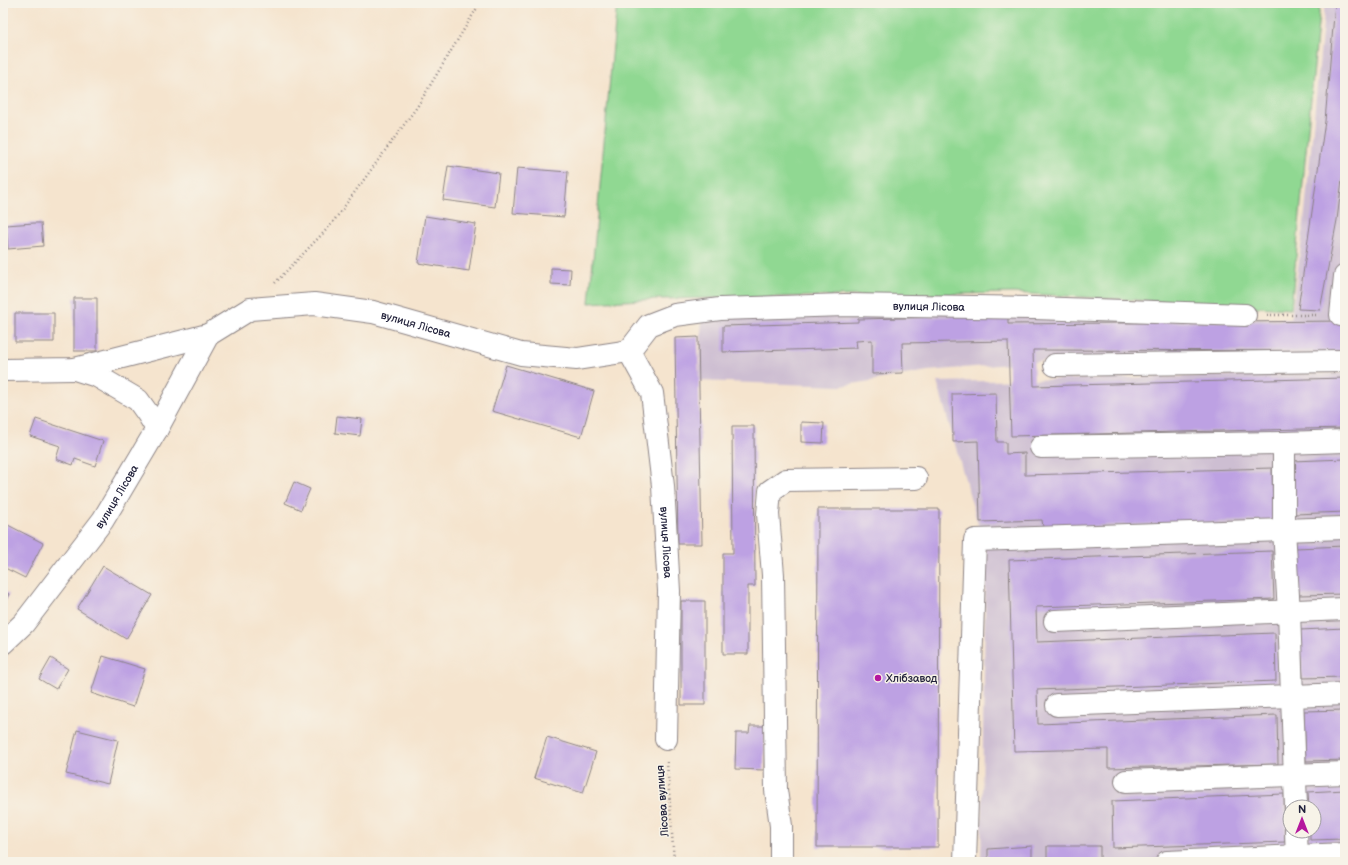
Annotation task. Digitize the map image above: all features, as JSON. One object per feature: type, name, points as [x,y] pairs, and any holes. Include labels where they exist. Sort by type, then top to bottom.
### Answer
[{"type":"street","points":[[1341,315],[1345,276]]},
{"type":"street","name":"вулиця Лісова","points":[[3,370],[75,369],[208,335],[250,309],[314,304],[372,312],[521,354],[577,359],[629,351],[649,325],[675,314],[720,309],[877,305],[1034,308],[1245,315]]},
{"type":"street","name":"вулиця Лісова","points":[[3,643],[24,623],[103,520],[157,430],[208,335]]},
{"type":"street","name":"вулиця Лісова","points":[[629,351],[652,393],[663,486],[669,591],[666,739]]},
{"type":"street","points":[[1055,366],[1345,361]]},
{"type":"street","points":[[75,369],[98,376],[138,400],[157,430]]},
{"type":"street","points":[[1041,447],[1345,441]]},
{"type":"street","points":[[1284,443],[1284,530],[1289,612],[1296,799]]},
{"type":"street","points":[[781,862],[781,826],[776,790],[773,575],[768,514],[770,491],[786,480],[916,478]]},
{"type":"street","points":[[965,862],[975,540],[1345,528]]},
{"type":"street","points":[[1055,621],[1345,609]]},
{"type":"street","points":[[1057,705],[1345,694]]},
{"type":"street","points":[[1126,781],[1345,773]]},
{"type":"street","points":[[1296,839],[1297,859]]},
{"type":"street","points":[[1167,862],[1297,859],[1345,854]]},
{"type":"path","points":[[250,309],[330,226],[418,107],[480,3]]},
{"type":"path","points":[[1245,315],[1341,315]]},
{"type":"path","name":"Лісова вулиця","points":[[666,739],[674,862]]},
{"type":"shaded area","points":[[1325,3],[1345,3],[1345,358],[1045,361],[928,371],[841,386],[699,381],[702,316],[913,311],[1291,319],[1303,233]]},
{"type":"shaded area","points":[[1345,373],[1345,862],[981,862],[986,552],[937,382]]},
{"type":"green space","points":[[617,3],[1320,3],[1291,309],[1013,293],[658,299],[589,303]]},
{"type":"building","points":[[1335,3],[1345,3],[1345,156],[1337,220],[1320,310],[1298,309],[1325,121]]},
{"type":"building","points":[[448,166],[499,173],[495,207],[443,200]]},
{"type":"building","points":[[517,168],[568,172],[564,217],[513,213]]},
{"type":"building","points":[[425,216],[476,224],[469,271],[418,263]]},
{"type":"building","points":[[41,223],[43,246],[8,249],[6,225]]},
{"type":"building","points":[[551,268],[571,269],[570,285],[551,284]]},
{"type":"building","points":[[74,298],[97,298],[97,351],[74,351]]},
{"type":"building","points":[[15,313],[54,313],[54,342],[15,342]]},
{"type":"building","points":[[1008,313],[1008,324],[1345,321],[1345,351],[1033,350],[1034,386],[1345,378],[1345,428],[1011,436],[1008,341],[902,343],[903,373],[872,374],[872,340],[856,341],[857,348],[723,352],[723,326],[858,322],[858,319],[947,317]]},
{"type":"building","points":[[698,337],[702,544],[678,544],[675,338]]},
{"type":"building","points":[[506,365],[594,391],[581,437],[492,411]]},
{"type":"building","points":[[996,393],[997,442],[1006,442],[1006,454],[1025,453],[1025,475],[1272,468],[1273,520],[1043,527],[1042,520],[980,522],[978,441],[953,442],[952,394]]},
{"type":"building","points":[[337,416],[362,419],[360,436],[335,433]]},
{"type":"building","points":[[36,419],[103,441],[95,466],[75,459],[73,465],[56,459],[60,446],[30,436]]},
{"type":"building","points":[[801,422],[824,423],[823,443],[801,442]]},
{"type":"building","points":[[732,426],[754,426],[755,586],[748,586],[748,654],[723,654],[723,553],[733,553]]},
{"type":"building","points":[[1345,459],[1345,512],[1295,514],[1292,461]]},
{"type":"building","points":[[294,482],[310,489],[301,510],[285,503]]},
{"type":"building","name":"Хлібзавод","points":[[818,509],[939,509],[938,847],[817,847]]},
{"type":"building","points":[[6,524],[43,543],[25,578],[3,567],[3,530]]},
{"type":"building","points":[[1345,546],[1345,594],[1299,595],[1296,548]]},
{"type":"building","points":[[1272,551],[1274,599],[1036,607],[1037,642],[1275,633],[1276,681],[1037,690],[1038,724],[1277,715],[1278,764],[1108,768],[1108,749],[1014,751],[1009,560]]},
{"type":"building","points":[[103,566],[152,595],[126,639],[77,609]]},
{"type":"building","points":[[3,591],[9,594],[3,606]]},
{"type":"building","points":[[681,601],[705,601],[705,705],[681,705]]},
{"type":"building","points":[[1345,628],[1345,677],[1303,678],[1300,630]]},
{"type":"building","points":[[103,656],[145,669],[133,707],[91,693]]},
{"type":"building","points":[[51,658],[68,669],[56,689],[39,679]]},
{"type":"building","points":[[1345,710],[1345,760],[1306,761],[1304,711]]},
{"type":"building","points":[[750,726],[765,726],[764,770],[735,769],[736,733],[749,733]]},
{"type":"building","points":[[77,730],[118,740],[108,784],[66,774]]},
{"type":"building","points":[[547,737],[596,752],[583,793],[534,778]]},
{"type":"building","points":[[1345,790],[1345,839],[1310,840],[1322,839],[1322,799],[1308,799],[1308,792]]},
{"type":"building","points":[[1284,794],[1284,799],[1282,799],[1282,839],[1285,839],[1285,842],[1113,848],[1112,801]]},
{"type":"building","points":[[1032,846],[1032,862],[988,862],[988,849]]},
{"type":"building","points":[[1047,846],[1100,846],[1100,862],[1047,862]]},
{"type":"place","name":"Хлібзавод","points":[[878,678]]}]
